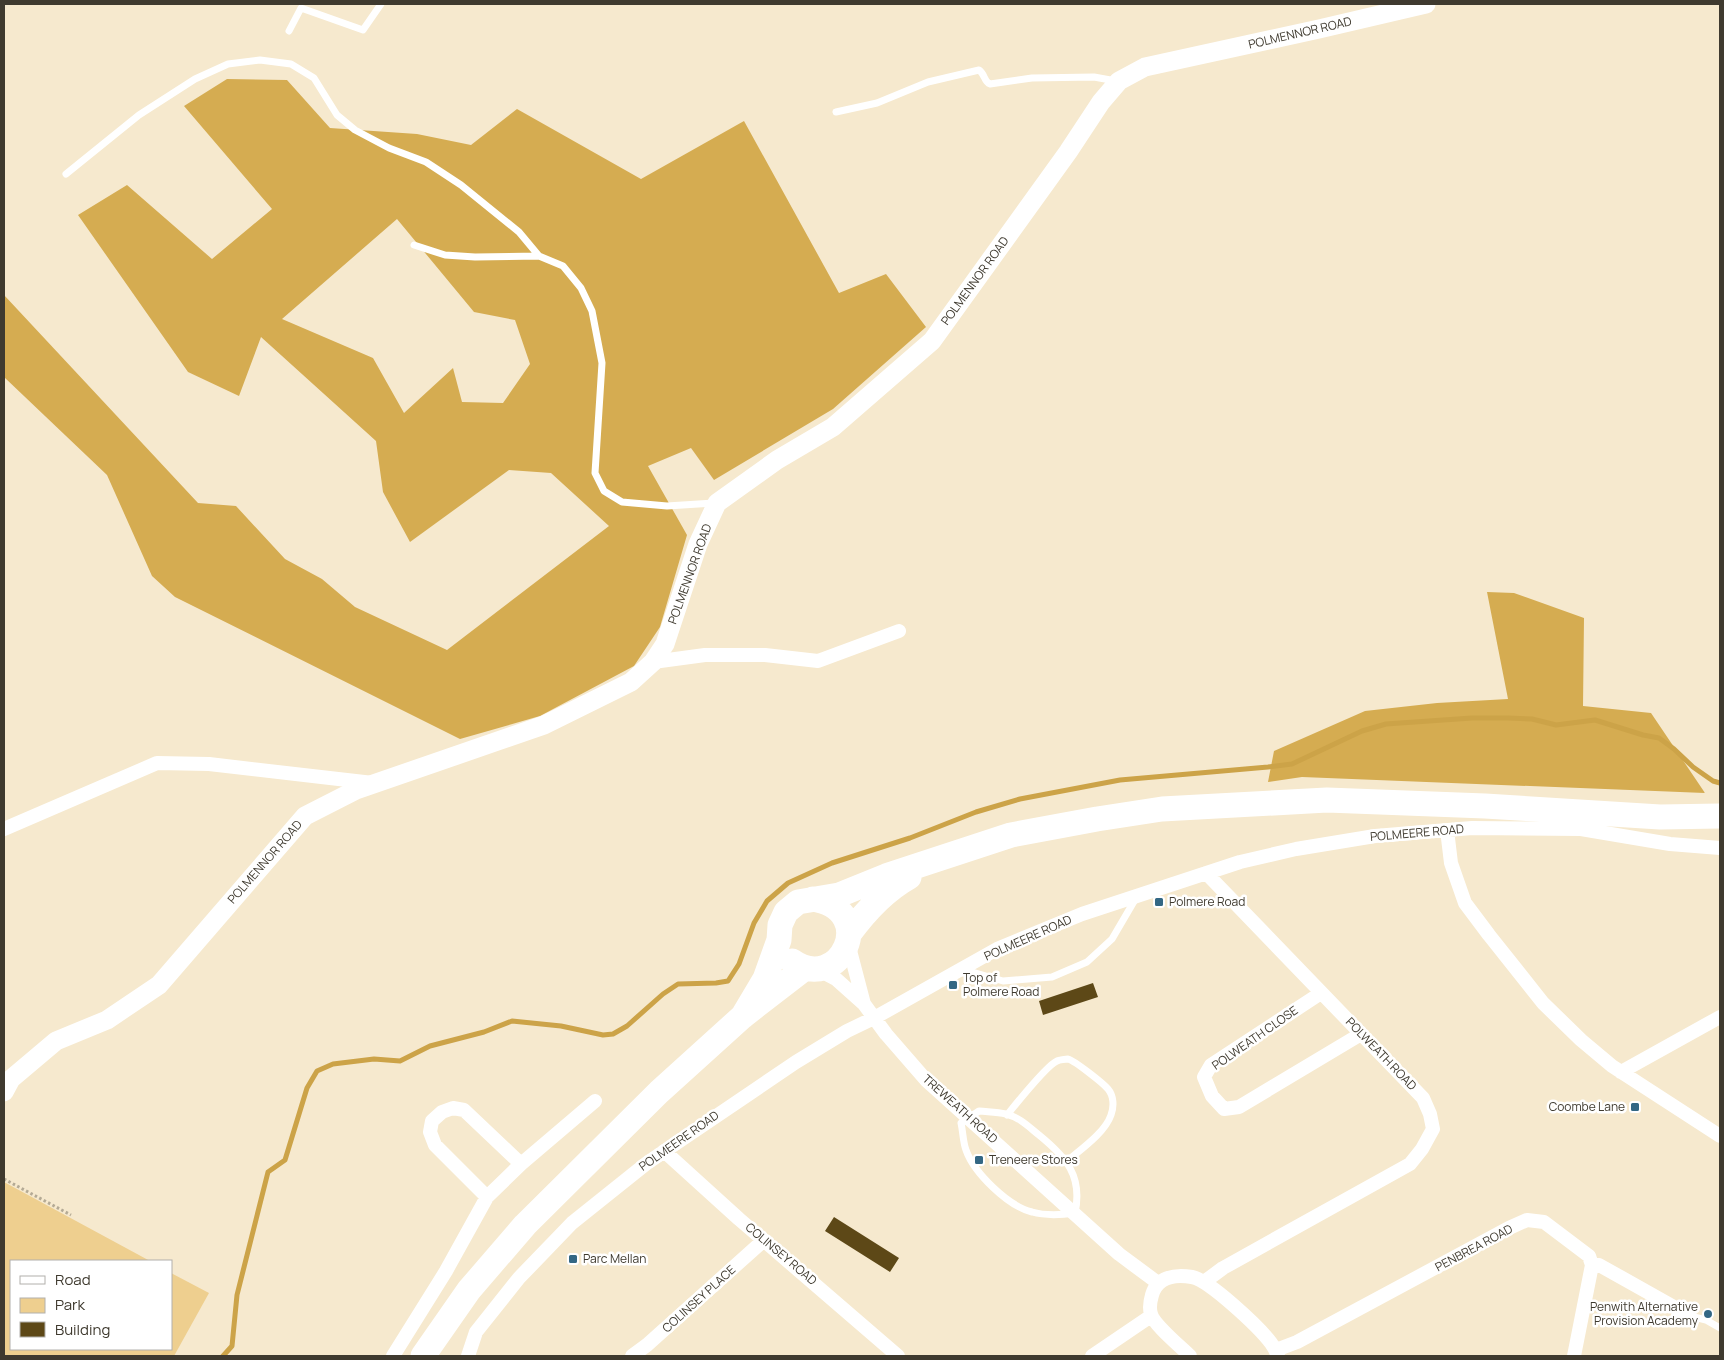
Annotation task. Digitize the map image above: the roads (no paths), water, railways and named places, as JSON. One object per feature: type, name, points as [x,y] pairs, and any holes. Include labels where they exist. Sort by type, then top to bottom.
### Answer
[{"type":"highway","points":[[743,1016],[765,979],[779,940],[780,925],[786,912],[798,902],[839,895],[886,876],[1011,835],[1162,809],[1327,800],[1485,806],[1660,817],[1720,816]]},
{"type":"highway","points":[[779,940],[784,953],[793,962],[811,968],[828,966],[837,961],[844,952],[848,938],[862,916],[881,897],[903,880],[955,852]]},
{"type":"highway","points":[[813,899],[827,901],[838,909],[846,920],[848,938]]},
{"type":"highway","points":[[423,1356],[469,1290],[525,1225],[659,1092],[743,1016],[811,968]]},
{"type":"street","name":"POLMENNOR ROAD","points":[[4,1092],[11,1079],[56,1041],[108,1020],[159,985],[305,816],[356,790],[544,725],[631,682],[653,662],[665,644],[698,544],[717,503],[777,460],[834,427],[932,341],[1068,152],[1101,102],[1119,81],[1145,67],[1426,4]]},
{"type":"street","points":[[653,662],[705,655],[765,654],[818,661],[899,631]]},
{"type":"street","points":[[4,829],[157,764],[210,764],[376,783]]},
{"type":"street","name":"POLMEERE ROAD","points":[[468,1356],[476,1332],[519,1278],[572,1223],[647,1163],[796,1062],[846,1031],[874,1018],[997,949],[1082,914],[1240,862],[1296,848],[1376,836],[1447,830],[1581,829],[1670,844],[1720,848]]},
{"type":"street","points":[[1447,830],[1451,863],[1465,902],[1488,935],[1543,1003],[1581,1040],[1621,1072],[1720,1136]]},
{"type":"street","name":"POLWEATH ROAD","points":[[1204,1282],[1223,1268],[1410,1164],[1422,1149],[1433,1129],[1430,1114],[1423,1098],[1206,873]]},
{"type":"street","name":"TREWEATH ROAD","points":[[848,938],[864,1004]]},
{"type":"street","name":"TREWEATH ROAD","points":[[811,968],[836,979],[864,1004],[886,1034],[926,1080],[1119,1254],[1158,1282]]},
{"type":"street","name":"POLWEATH CLOSE","points":[[1321,992],[1211,1065],[1204,1077],[1212,1096],[1224,1109],[1239,1107],[1361,1034]]},
{"type":"street","points":[[1621,1072],[1720,1017]]},
{"type":"street","points":[[394,1356],[446,1272],[488,1196],[521,1164],[596,1101]]},
{"type":"street","points":[[488,1196],[436,1145],[430,1132],[432,1121],[442,1112],[453,1108],[464,1110],[521,1164]]},
{"type":"street","name":"COLINSEY ROAD","points":[[664,1151],[898,1356]]},
{"type":"street","name":"PENBREA ROAD","points":[[1277,1353],[1508,1228],[1527,1220],[1544,1222],[1589,1256],[1592,1264],[1599,1265],[1690,1316]]},
{"type":"street","name":"COLINSEY PLACE","points":[[632,1356],[647,1346],[764,1240]]},
{"type":"street","points":[[1574,1356],[1592,1264]]},
{"type":"street","points":[[1190,1356],[1151,1316],[1149,1304],[1153,1291],[1158,1282],[1166,1278],[1178,1276],[1193,1277],[1204,1282],[1223,1296],[1271,1342],[1277,1353]]},
{"type":"street","points":[[1092,1356],[1151,1316]]},
{"type":"lane","points":[[289,32],[301,8],[364,30],[381,4]]},
{"type":"lane","points":[[66,174],[139,115],[195,79],[228,64],[260,60],[291,64],[314,78],[337,115],[355,130],[389,148],[426,162],[461,185],[519,232],[539,256]]},
{"type":"lane","points":[[836,112],[877,103],[928,82],[979,70],[990,84],[1032,78],[1094,77],[1119,81]]},
{"type":"lane","points":[[414,244],[445,255],[475,258],[539,256],[563,266],[580,288],[592,311],[602,363],[595,473],[604,491],[622,502],[667,506],[717,503]]},
{"type":"lane","points":[[962,969],[1003,981],[1052,977],[1087,962],[1112,939],[1138,895]]},
{"type":"lane","points":[[1007,1114],[1056,1061],[1068,1059],[1078,1064],[1109,1090],[1113,1108],[1104,1128],[1066,1162]]},
{"type":"lane","points":[[979,1111],[1007,1114],[1022,1121],[1059,1152],[1072,1171],[1076,1185],[1078,1200],[1075,1213],[1060,1215],[1031,1212],[1008,1201],[976,1170],[965,1149],[961,1123],[969,1118],[979,1111]]},
{"type":"lane","points":[[1690,1316],[1706,1320],[1720,1328]]},
{"type":"waterway","points":[[223,1356],[232,1346],[237,1295],[268,1172],[285,1160],[307,1088],[317,1071],[333,1064],[374,1059],[400,1061],[430,1046],[484,1032],[512,1021],[561,1026],[603,1035],[613,1034],[627,1026],[663,994],[678,984],[728,981],[739,964],[754,923],[767,901],[788,883],[832,863],[910,838],[976,812],[1020,799],[1120,780],[1292,764],[1362,731],[1386,724],[1472,718],[1532,719],[1556,725],[1595,720],[1659,738],[1693,767],[1713,781],[1720,783]]},
{"type":"place","name":"Polmere Road","points":[[1159,902]]},
{"type":"place","name":"Top of Polmere Road","points":[[953,985]]},
{"type":"place","name":"Coombe Lane","points":[[1635,1107]]},
{"type":"place","name":"Treneere Stores","points":[[979,1160]]},
{"type":"place","name":"Parc Mellan","points":[[573,1259]]},
{"type":"place","name":"Penwith Alternative Provision Academy","points":[[1708,1314]]}]
